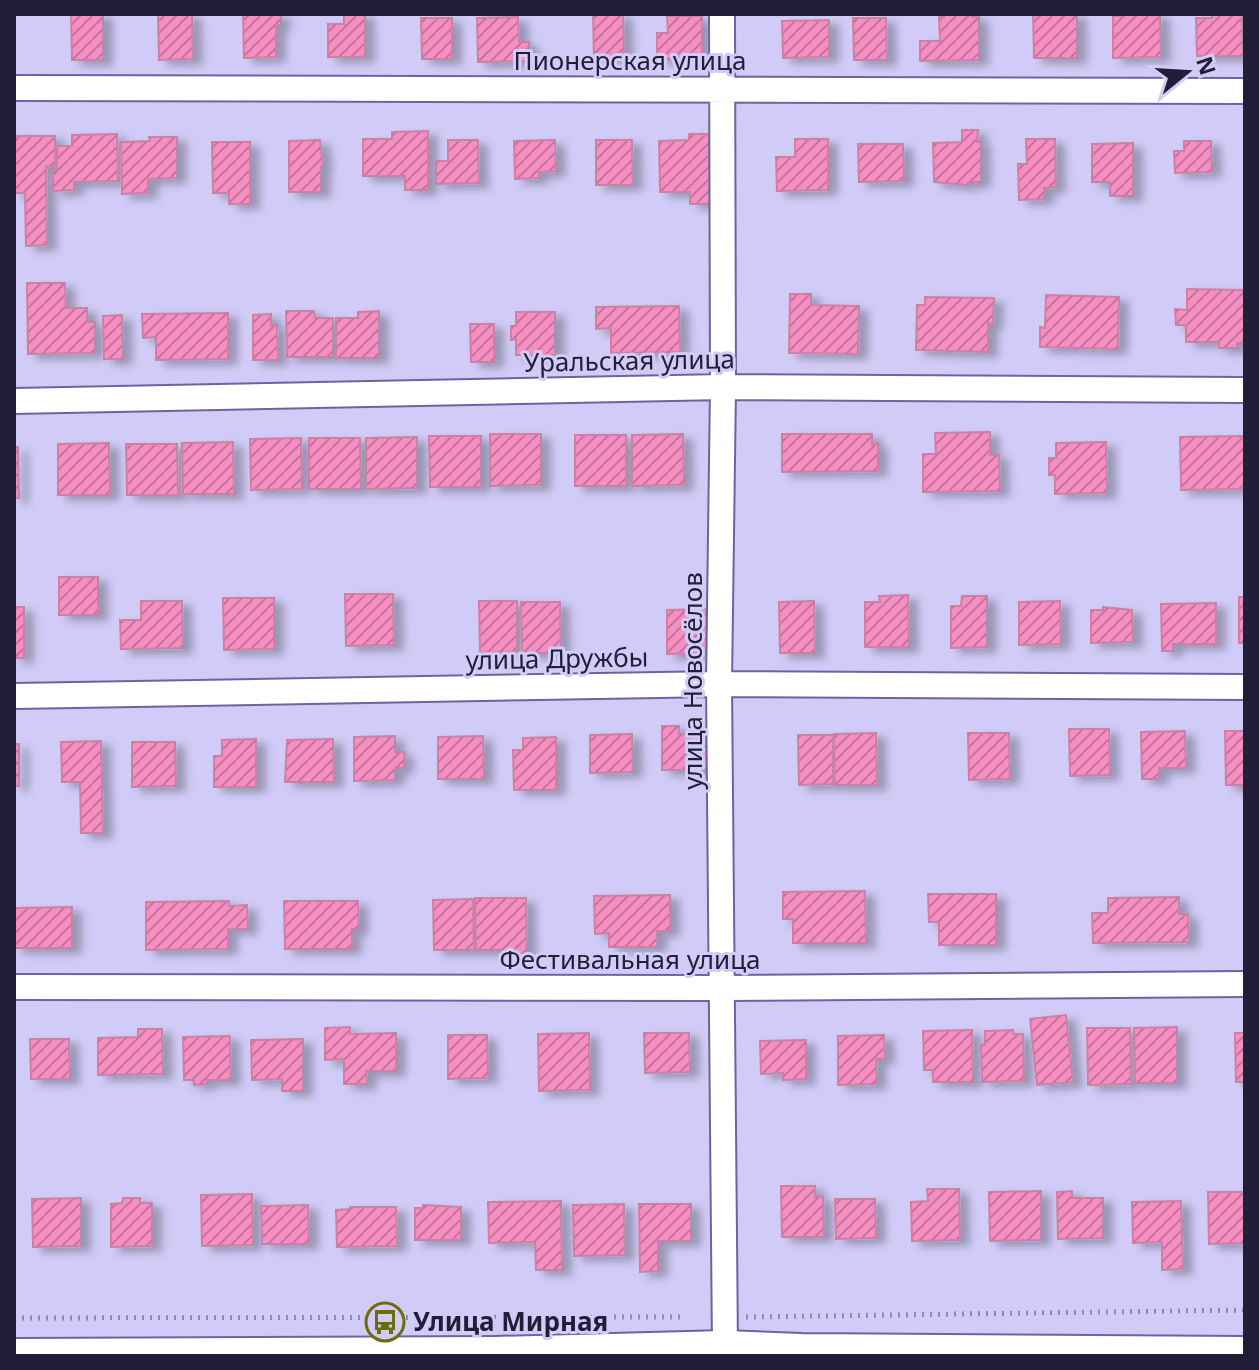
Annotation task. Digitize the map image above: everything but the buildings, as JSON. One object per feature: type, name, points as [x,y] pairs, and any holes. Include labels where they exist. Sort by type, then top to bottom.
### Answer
[{"type":"street","name":"улица Новосёлов","points":[[722,14],[723,387],[719,684],[725,1332]]},
{"type":"street","name":"Пионерская улица","points":[[14,88],[1245,91]]},
{"type":"street","name":"Уральская улица","points":[[14,401],[723,387],[1245,390]]},
{"type":"street","name":"улица Дружбы","points":[[14,696],[719,684],[1245,687]]},
{"type":"street","name":"Фестивальная улица","points":[[14,987],[723,988],[1245,984]]},
{"type":"street","points":[[14,1356],[495,1355],[725,1332],[801,1353],[1245,1354]]},
{"type":"path","points":[[14,1318],[725,1332],[1245,1310]]},
{"type":"place","name":"Улица Мирная","points":[[385,1322]]}]
